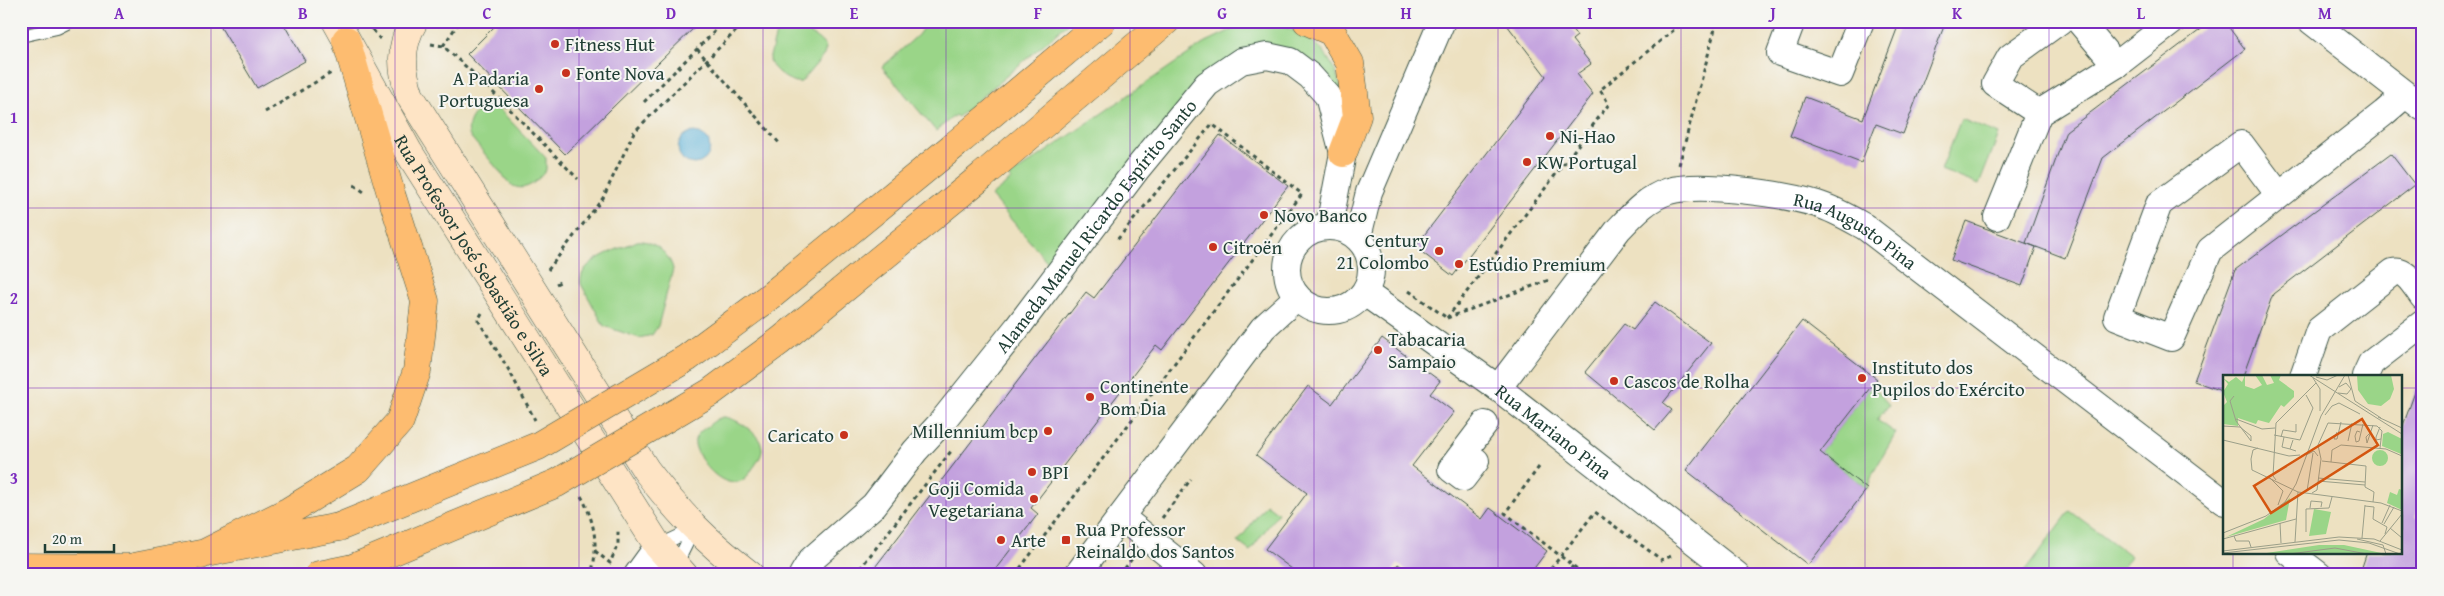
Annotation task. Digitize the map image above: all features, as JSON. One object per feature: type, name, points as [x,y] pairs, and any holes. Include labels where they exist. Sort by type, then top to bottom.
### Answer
[{"type":"highway","points":[[21,567],[129,568],[339,527],[538,446],[687,358],[768,298],[1102,21]]},
{"type":"highway","points":[[320,575],[353,568],[557,483],[711,392],[780,341],[982,176],[1166,21]]},
{"type":"highway","points":[[1307,21],[1332,32],[1350,63],[1357,116],[1343,153]]},
{"type":"highway","points":[[201,555],[289,511],[358,469],[400,420],[418,371],[425,301],[341,31]]},
{"type":"street","points":[[1358,237],[1369,192],[1442,21]]},
{"type":"street","points":[[1792,21],[1780,53],[1840,74],[1861,21]]},
{"type":"street","points":[[2039,112],[1995,84],[2010,57],[2060,21]]},
{"type":"street","points":[[2079,21],[2116,65]]},
{"type":"street","points":[[1997,217],[2039,112],[2116,65],[2174,21]]},
{"type":"street","points":[[2279,195],[2241,144],[2159,204],[2116,317],[2170,338],[2210,250],[2279,195],[2414,101],[2311,21]]},
{"type":"street","name":"Rua Professor José Sebastião e Silva","points":[[341,31],[408,151],[672,566]]},
{"type":"street","name":"Rua Professor José Sebastião e Silva","points":[[409,31],[402,61],[404,79],[410,96],[646,470],[673,507],[694,529],[750,575]]},
{"type":"street","name":"Alameda Manuel Ricardo Espírito Santo","points":[[802,575],[811,560],[874,505],[915,451],[984,368],[1137,169],[1206,84],[1241,61],[1268,56],[1290,61],[1310,76],[1328,96],[1343,153],[1330,226]]},
{"type":"street","name":"Rua Augusto Pina","points":[[1498,388],[1618,230],[1636,210],[1650,200],[1668,192],[1706,187],[1791,198],[1817,204],[1865,227],[2223,501]]},
{"type":"street","points":[[1330,226],[1345,229],[1358,237],[1367,249],[1372,263],[1371,279],[1365,293],[1351,307],[1332,312],[1313,309],[1297,297],[1288,280],[1287,260],[1295,242],[1310,230],[1330,226]]},
{"type":"street","points":[[2303,375],[2319,330],[2393,272],[2397,270],[2404,273],[2423,297]]},
{"type":"street","name":"Rua Mariano Pina","points":[[1365,293],[1498,388],[1737,575]]},
{"type":"street","points":[[1088,571],[1121,517],[1263,328],[1297,297]]},
{"type":"street","points":[[2365,375],[2371,363],[2423,323]]},
{"type":"street","points":[[1464,452],[1485,424]]},
{"type":"street","points":[[1121,517],[1194,575]]},
{"type":"street","points":[[2293,554],[2319,575]]},
{"type":"street","points":[[637,575],[672,566]]},
{"type":"street","points":[[1172,575],[1189,575]]},
{"type":"lane","points":[[21,36],[57,28],[71,21]]},
{"type":"lane","points":[[672,566],[694,529]]},
{"type":"lane","points":[[672,566],[694,529]]},
{"type":"path","points":[[374,21],[373,30],[380,39],[409,31],[443,46],[483,82],[578,179]]},
{"type":"path","points":[[443,46],[460,21]]},
{"type":"path","points":[[644,102],[725,21]]},
{"type":"path","points":[[542,275],[553,267],[604,198],[634,132],[746,21]]},
{"type":"path","points":[[1446,318],[1609,104],[1600,90],[1685,21]]},
{"type":"path","points":[[1679,165],[1717,21]]},
{"type":"path","points":[[341,31],[373,30]]},
{"type":"path","points":[[697,50],[780,144]]},
{"type":"path","points":[[265,112],[334,72],[329,64]]},
{"type":"path","points":[[21,90],[21,104]]},
{"type":"path","points":[[1015,575],[1302,194],[1212,124]]},
{"type":"path","points":[[1446,318],[1554,278]]},
{"type":"path","points":[[1409,291],[1446,318]]},
{"type":"path","points":[[1539,467],[1504,513],[1586,575]]},
{"type":"path","points":[[1546,575],[1595,512],[1662,560],[1671,556]]},
{"type":"path","points":[[1566,575],[1573,566]]},
{"type":"green space","points":[[928,21],[1071,21],[958,117],[955,115],[936,131],[882,67],[918,35]]},
{"type":"green space","points":[[1266,22],[1296,32],[1308,38],[1319,47],[1334,69],[1344,99],[1323,69],[1298,54],[1249,51],[1050,265],[991,196],[1011,180],[1009,177],[1206,42],[1244,24]]},
{"type":"green space","points":[[784,24],[795,26],[808,32],[826,48],[824,55],[801,82],[792,81],[782,76],[769,60],[777,30]]},
{"type":"green space","points":[[489,106],[499,109],[546,158],[546,170],[539,179],[530,185],[520,188],[510,184],[469,135],[469,125],[473,116],[484,107]]},
{"type":"green space","points":[[1961,119],[1999,134],[1979,185],[1941,170]]},
{"type":"green space","points":[[637,241],[649,242],[660,249],[668,258],[673,269],[658,326],[652,335],[639,338],[604,326],[581,284],[582,275],[593,262],[601,256]]},
{"type":"green space","points":[[1872,385],[1889,405],[1877,420],[1896,433],[1873,473],[1867,489],[1820,452]]},
{"type":"green space","points":[[724,417],[736,421],[749,429],[759,440],[762,451],[751,471],[742,480],[733,483],[723,480],[714,474],[706,465],[696,447],[695,440],[702,430],[715,420]]},
{"type":"green space","points":[[1266,504],[1278,513],[1250,551],[1238,542]]},
{"type":"green space","points":[[2070,511],[2131,556],[2118,575],[2022,575]]},
{"type":"water","points":[[694,132],[700,133],[705,137],[709,142],[709,154],[705,159],[700,163],[694,164],[688,163],[683,159],[679,154],[678,148],[679,142],[683,137],[688,133]]},
{"type":"building","points":[[217,21],[282,21],[305,61],[257,88]]},
{"type":"building","name":"Fonte Nova","points":[[500,21],[701,21],[565,154],[467,54]]},
{"type":"building","points":[[1504,21],[1566,21],[1577,36],[1572,40],[1591,64],[1577,74],[1593,94],[1453,276],[1415,247],[1546,76]]},
{"type":"building","points":[[1900,21],[1946,21],[1903,134],[1876,124],[1861,163],[1790,136],[1805,97],[1863,119]]},
{"type":"building","points":[[2212,21],[2224,21],[2245,49],[2103,158],[2065,258],[2026,243],[2066,131]]},
{"type":"building","points":[[1220,135],[1288,186],[1162,350],[1156,345],[1031,508],[1038,514],[991,575],[869,575],[1086,292],[1094,298]]},
{"type":"building","points":[[2391,154],[2415,185],[2273,294],[2243,375],[2223,375],[2223,392],[2194,381],[2235,270]]},
{"type":"building","points":[[1966,221],[2036,247],[2022,286],[1951,260]]},
{"type":"building","points":[[1655,302],[1711,343],[1663,403],[1672,410],[1655,430],[1585,372],[1624,324],[1633,330]]},
{"type":"building","points":[[1802,321],[1877,379],[1820,452],[1867,489],[1808,565],[1686,470]]},
{"type":"building","points":[[1382,338],[1440,381],[1430,394],[1454,412],[1412,466],[1482,519],[1490,508],[1547,551],[1529,575],[1413,575],[1398,564],[1390,575],[1300,575],[1265,549],[1307,493],[1256,455],[1308,386],[1332,404]]},
{"type":"building","points":[[2420,378],[2423,379],[2423,495],[2415,517],[2423,520],[2423,575],[2376,575],[2361,570],[2366,554],[2402,554],[2402,428]]},
{"type":"place","name":"Fitness Hut","points":[[555,44]]},
{"type":"place","name":"Fonte Nova","points":[[566,73]]},
{"type":"place","name":"A Padaria Portuguesa","points":[[539,89]]},
{"type":"place","name":"Ni-Hao","points":[[1550,136]]},
{"type":"place","name":"KW Portugal","points":[[1527,162]]},
{"type":"place","name":"Novo Banco","points":[[1264,215]]},
{"type":"place","name":"Citroën","points":[[1213,247]]},
{"type":"place","name":"Century 21 Colombo","points":[[1439,251]]},
{"type":"place","name":"Estúdio Premium","points":[[1459,264]]},
{"type":"place","name":"Tabacaria Sampaio","points":[[1378,350]]},
{"type":"place","name":"Instituto dos Pupilos do Exército","points":[[1862,378]]},
{"type":"place","name":"Cascos de Rolha","points":[[1614,381]]},
{"type":"place","name":"Continente Bom Dia","points":[[1090,397]]},
{"type":"place","name":"Millennium bcp","points":[[1048,431]]},
{"type":"place","name":"Caricato","points":[[844,435]]},
{"type":"place","name":"BPI","points":[[1032,472]]},
{"type":"place","name":"Goji Comida Vegetariana","points":[[1034,499]]},
{"type":"place","name":"Arte","points":[[1001,540]]},
{"type":"place","name":"Rua Professor Reinaldo dos Santos","points":[[1066,540]]}]
